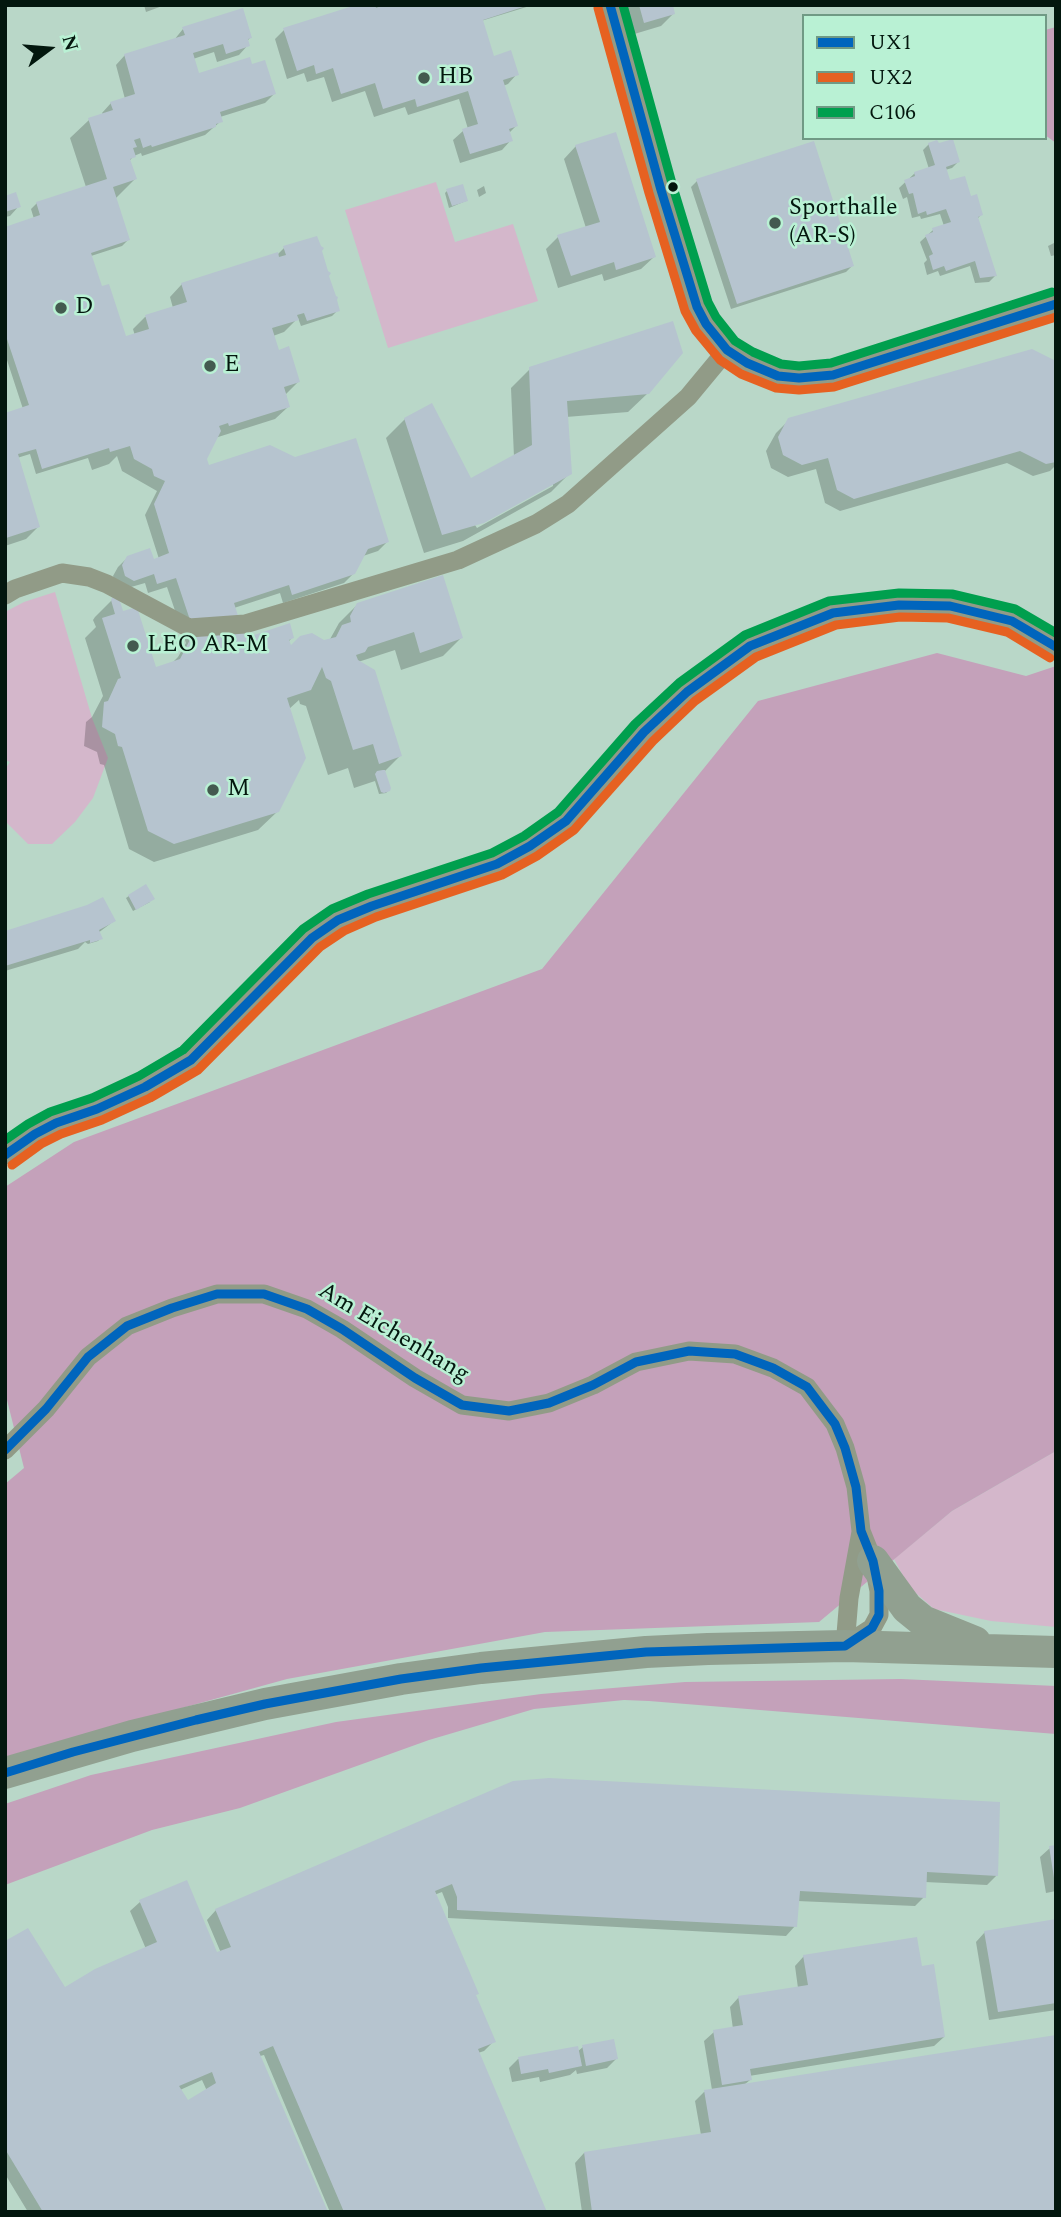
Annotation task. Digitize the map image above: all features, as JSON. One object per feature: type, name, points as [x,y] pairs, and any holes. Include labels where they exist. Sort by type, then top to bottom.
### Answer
[{"type":"main road","points":[[873,1561],[907,1608],[923,1621],[996,1650]]},
{"type":"main road","points":[[5,1773],[73,1752],[277,1702],[401,1679],[481,1668],[646,1652],[845,1646],[1056,1652]]},
{"type":"street","points":[[610,5],[695,300],[706,324],[727,350],[747,363],[778,376],[799,378],[834,375],[1056,304]]},
{"type":"street","points":[[5,595],[62,573],[89,577],[107,584],[189,628],[245,624],[458,560],[536,524],[568,504],[688,397],[727,350]]},
{"type":"street","points":[[5,1155],[46,1129],[145,1087],[191,1060],[312,938],[338,920],[497,864],[530,846],[566,821],[644,732],[687,692],[750,646],[833,612],[899,605],[950,606],[1012,621],[1056,647]]},
{"type":"street","name":"Am Eichenhang","points":[[5,1450],[46,1409],[88,1357],[127,1326],[218,1294],[264,1293],[307,1308],[415,1378],[463,1405],[509,1411],[549,1403],[593,1385],[636,1362],[689,1351],[736,1354],[773,1368],[807,1387],[835,1424],[856,1487],[861,1531],[873,1561],[879,1591],[878,1615],[872,1628],[845,1646]]},
{"type":"street","name":"Am Eichenhang","points":[[845,1646],[849,1598],[861,1531]]},
{"type":"shaded area","points":[[1056,27],[1056,143],[1047,136],[1047,29]]},
{"type":"shaded area","points":[[436,182],[455,242],[513,224],[538,301],[388,348],[345,210]]},
{"type":"shaded area","points":[[55,592],[92,718],[108,758],[93,798],[75,822],[52,844],[28,844],[5,821],[5,769],[10,762],[5,760],[5,612],[24,602]]},
{"type":"shaded area","points":[[937,653],[1026,676],[1056,666],[1056,1451],[952,1511],[819,1622],[545,1632],[287,1679],[5,1757],[5,1484],[24,1468],[5,1392],[5,1187],[74,1142],[542,969],[758,701]]},
{"type":"shaded area","points":[[1056,1451],[1056,1627],[991,1621],[934,1609],[909,1587],[894,1559],[952,1511]]},
{"type":"shaded area","points":[[901,1679],[1056,1686],[1056,1734],[649,1701],[624,1700],[534,1709],[429,1740],[240,1808],[152,1830],[5,1885],[5,1804],[91,1775],[336,1722],[541,1694],[685,1682]]},
{"type":"building","name":"HB","points":[[356,5],[375,5],[376,8],[384,5],[529,5],[483,20],[494,56],[511,50],[519,75],[503,80],[518,126],[509,129],[513,141],[470,154],[462,129],[478,124],[468,91],[417,107],[415,99],[383,109],[375,83],[341,94],[333,68],[316,74],[314,65],[297,71],[283,28]]},
{"type":"building","points":[[639,5],[673,5],[675,14],[644,23]]},
{"type":"building","points":[[243,8],[252,38],[248,39],[250,46],[226,54],[223,44],[193,53],[199,73],[250,57],[252,64],[265,60],[276,94],[220,112],[223,122],[216,124],[216,127],[152,147],[143,148],[140,138],[134,140],[137,147],[133,148],[136,157],[130,159],[137,179],[113,187],[130,240],[91,253],[102,286],[109,284],[126,336],[149,329],[145,315],[187,302],[181,283],[278,252],[279,257],[286,255],[283,246],[317,236],[324,248],[322,251],[331,273],[329,276],[338,297],[340,311],[307,321],[304,313],[297,315],[299,320],[272,328],[279,350],[289,346],[300,382],[284,387],[290,407],[229,426],[228,423],[219,426],[221,431],[207,459],[209,465],[270,445],[295,457],[356,438],[389,542],[368,549],[355,574],[292,595],[289,585],[234,603],[245,638],[290,623],[294,638],[289,640],[291,645],[300,636],[312,633],[324,640],[336,637],[342,625],[351,622],[350,616],[357,603],[443,575],[463,638],[420,653],[414,632],[368,647],[365,652],[356,655],[358,660],[375,670],[402,756],[379,764],[373,744],[353,750],[331,681],[326,678],[322,667],[311,690],[287,698],[306,758],[279,812],[174,844],[148,831],[122,747],[118,746],[115,734],[102,727],[104,702],[108,701],[118,679],[121,678],[102,618],[115,614],[111,600],[113,596],[119,598],[123,611],[137,607],[156,667],[180,659],[194,632],[176,578],[157,584],[154,574],[134,581],[125,576],[122,565],[127,556],[150,548],[154,559],[169,553],[154,504],[165,481],[154,476],[152,469],[134,459],[130,446],[110,452],[109,448],[42,469],[36,449],[18,454],[40,527],[6,538],[5,413],[29,405],[5,333],[5,227],[40,215],[36,202],[107,179],[88,118],[113,110],[110,102],[135,94],[124,54],[185,35],[182,27]]},
{"type":"building","points":[[616,132],[656,257],[616,270],[614,262],[571,276],[557,235],[600,222],[575,145]]},
{"type":"building","points":[[937,140],[939,143],[953,140],[960,162],[946,167],[950,180],[965,176],[971,196],[977,194],[983,215],[978,217],[997,276],[980,278],[975,261],[946,271],[944,266],[933,270],[929,256],[933,254],[925,235],[933,232],[932,228],[951,222],[946,209],[927,215],[926,211],[918,214],[913,193],[909,194],[904,180],[915,176],[914,172],[935,165],[928,143]]},
{"type":"building","name":"Sporthalle (AR-S)","points":[[814,141],[854,266],[737,304],[696,179]]},
{"type":"building","points":[[463,184],[468,201],[452,206],[446,189]]},
{"type":"building","points":[[16,192],[21,207],[5,212],[5,196]]},
{"type":"building","points":[[673,321],[683,353],[649,394],[567,401],[572,474],[484,523],[442,535],[404,418],[432,403],[471,478],[532,445],[529,367]]},
{"type":"building","points":[[1032,349],[1056,361],[1056,462],[1046,464],[1020,451],[854,499],[837,490],[828,458],[802,465],[783,455],[778,437],[788,418]]},
{"type":"building","points":[[385,770],[391,788],[384,793],[381,792],[375,774]]},
{"type":"building","points":[[146,884],[155,899],[136,910],[128,895]]},
{"type":"building","points":[[103,897],[116,921],[99,930],[103,939],[90,943],[90,940],[5,966],[5,931],[87,905]]},
{"type":"building","points":[[549,1778],[1000,1802],[998,1876],[927,1872],[926,1898],[800,1891],[797,1927],[457,1910],[457,1897],[452,1884],[435,1891],[479,1994],[476,1995],[496,2042],[478,2049],[547,2212],[344,2212],[273,2046],[259,2052],[328,2212],[43,2212],[5,2149],[5,1941],[28,1928],[65,1987],[95,1969],[157,1942],[139,1900],[187,1880],[217,1952],[231,1947],[215,1909],[513,1781]],"holes":[[[212,2072],[216,2083],[188,2100],[179,2086]]]},
{"type":"building","points":[[1056,1845],[1056,1878],[1054,1878],[1049,1846]]},
{"type":"building","points":[[1056,1919],[1056,2003],[998,2012],[984,1931]]},
{"type":"building","points":[[917,1937],[922,1966],[934,1964],[945,2037],[750,2069],[752,2080],[722,2085],[713,2030],[743,2025],[738,1996],[808,1985],[803,1955]]},
{"type":"building","points":[[1056,2035],[1056,2212],[592,2212],[584,2152],[711,2132],[704,2090]]},
{"type":"building","points":[[614,2039],[618,2059],[586,2066],[582,2045]]},
{"type":"building","points":[[578,2046],[582,2066],[549,2073],[548,2069],[521,2074],[518,2057]]},
{"type":"transit line","name":"UX1","points":[[610,5],[661,190],[697,307],[706,324],[727,350],[747,363],[778,376],[799,378],[833,375],[1056,304]]},
{"type":"transit line","name":"C106","points":[[623,5],[708,302],[735,341],[781,364],[799,366],[831,363],[1052,292]]},
{"type":"transit line","name":"UX2","points":[[598,8],[685,311],[696,331],[720,360],[741,374],[776,388],[799,390],[834,387],[1056,317]]},
{"type":"transit line","name":"C106","points":[[5,1140],[50,1112],[92,1098],[139,1076],[183,1050],[303,929],[332,909],[368,894],[492,853],[524,836],[558,812],[635,724],[679,683],[745,635],[829,601],[899,593],[952,594],[1015,609],[1056,633]]},
{"type":"transit line","name":"UX1","points":[[5,1155],[56,1123],[97,1109],[145,1087],[191,1060],[312,938],[338,920],[497,864],[530,846],[566,821],[644,732],[687,692],[750,646],[833,613],[899,605],[950,606],[1012,621],[1056,647]]},
{"type":"transit line","name":"UX2","points":[[12,1165],[41,1144],[150,1098],[198,1070],[320,947],[344,931],[376,917],[502,875],[537,856],[574,830],[653,741],[695,701],[756,657],[836,625],[900,617],[948,618],[1007,632],[1050,658]]},
{"type":"transit line","name":"UX1","points":[[5,1450],[46,1409],[88,1357],[127,1326],[217,1294],[264,1294],[307,1309],[462,1405],[509,1411],[549,1403],[593,1385],[636,1362],[689,1351],[735,1354],[773,1368],[807,1387],[835,1424],[845,1448],[856,1487],[861,1531],[873,1561],[879,1591],[879,1615],[872,1628],[845,1646]]},
{"type":"transit line","name":"UX1","points":[[5,1773],[196,1720],[265,1704],[401,1679],[481,1668],[646,1652],[845,1646]]},
{"type":"place","name":"HB","points":[[424,78]]},
{"type":"place","name":"Sporthalle (AR-S)","points":[[775,223]]},
{"type":"place","name":"D","points":[[61,308]]},
{"type":"place","name":"E","points":[[210,366]]},
{"type":"place","name":"LEO AR-M","points":[[133,646]]},
{"type":"place","name":"M","points":[[213,790]]}]
